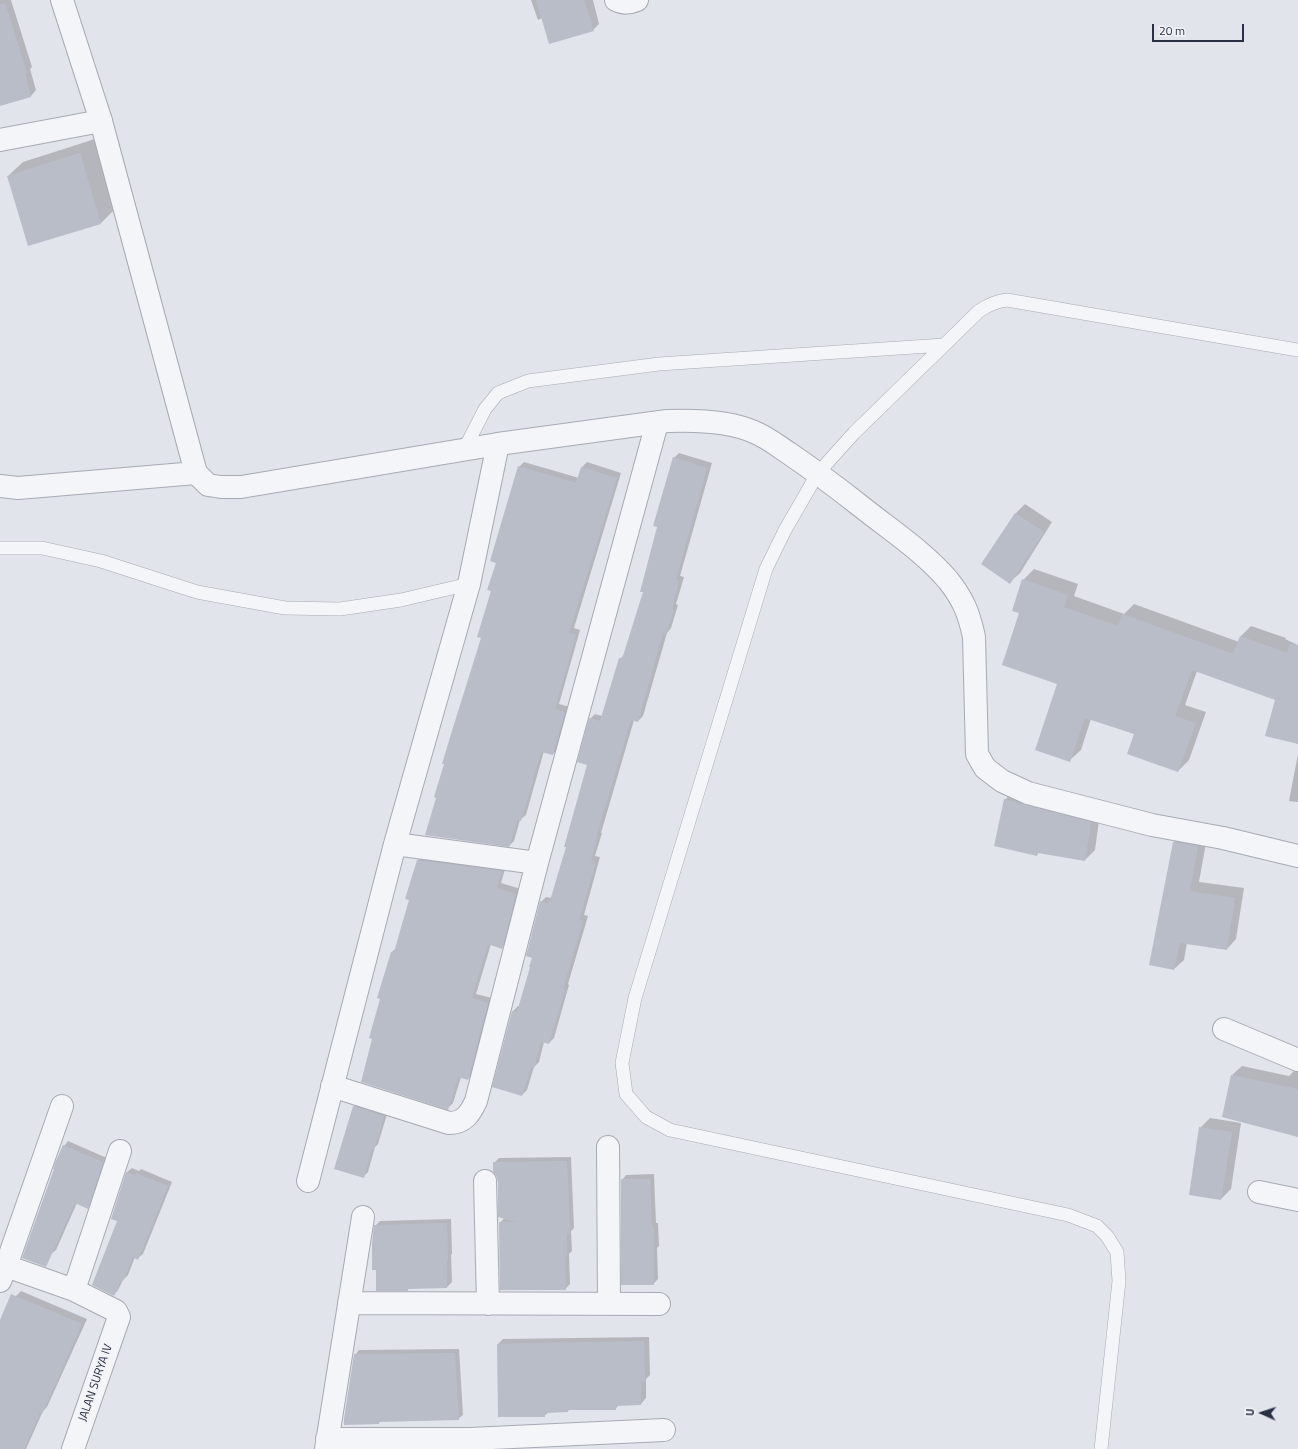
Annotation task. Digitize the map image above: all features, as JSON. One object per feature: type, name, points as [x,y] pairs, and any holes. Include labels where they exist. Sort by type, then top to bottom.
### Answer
[{"type":"street","points":[[62,0],[101,121],[196,473],[208,485],[221,487],[241,487],[498,444],[687,420],[725,424],[753,431],[776,444],[818,473],[929,560],[949,581],[966,606],[974,637],[977,754],[985,768],[1002,781],[1028,793],[1152,825],[1223,838],[1298,856]]},
{"type":"street","points":[[616,0],[622,3],[637,0]]},
{"type":"street","points":[[0,140],[101,121]]},
{"type":"street","points":[[332,1086],[449,1123],[457,1123],[464,1120],[470,1113],[476,1101],[537,863],[657,423]]},
{"type":"street","points":[[308,1181],[396,844],[468,584],[498,444]]},
{"type":"street","points":[[0,486],[18,488],[196,473]]},
{"type":"street","points":[[396,844],[537,863]]},
{"type":"street","points":[[1224,1029],[1298,1060]]},
{"type":"street","points":[[62,1106],[3,1274],[74,1290],[120,1151]]},
{"type":"street","points":[[608,1147],[609,1304]]},
{"type":"street","points":[[486,1181],[488,1304]]},
{"type":"street","points":[[1259,1192],[1298,1200]]},
{"type":"street","points":[[363,1218],[326,1444],[470,1439],[603,1441],[664,1430]]},
{"type":"street","name":"JALAN SURYA IV","points":[[74,1290],[116,1311],[119,1316],[74,1449]]},
{"type":"street","points":[[349,1303],[659,1304]]},
{"type":"lane","points":[[1102,1449],[1119,1282],[1117,1252],[1107,1236],[1097,1226],[1068,1215],[670,1130],[646,1117],[626,1094],[622,1063],[635,998],[766,569],[785,530],[818,473],[854,433],[986,306],[992,303],[1007,300],[1298,350]]},
{"type":"lane","points":[[464,450],[485,409],[498,393],[528,381],[659,364],[944,345]]},
{"type":"lane","points":[[0,548],[42,548],[100,561],[197,592],[285,608],[340,609],[401,600],[468,584]]},
{"type":"building","points":[[536,0],[584,0],[594,31],[549,44]]},
{"type":"building","points":[[5,3],[27,73],[25,74],[31,97],[0,106],[0,4]]},
{"type":"building","points":[[80,153],[101,224],[28,246],[7,176]]},
{"type":"building","points":[[673,457],[707,468],[676,580],[679,581],[672,609],[674,610],[666,634],[663,633],[638,722],[631,720],[596,838],[591,861],[596,862],[579,920],[583,921],[549,1044],[541,1042],[534,1068],[531,1067],[522,1096],[492,1087],[512,1011],[517,1012],[530,967],[532,958],[526,956],[540,901],[549,904],[566,847],[564,847],[587,765],[577,762],[589,718],[600,721],[619,658],[622,659],[643,592],[640,592],[657,527],[653,526]]},
{"type":"building","points":[[518,466],[576,483],[581,467],[617,478],[569,633],[576,635],[555,709],[565,712],[553,755],[541,752],[521,821],[517,820],[509,847],[425,835],[436,798],[434,797],[444,764],[442,764],[481,638],[477,637],[491,591],[487,590],[496,563],[490,561]]},
{"type":"building","points":[[1015,513],[1044,532],[1010,584],[981,564]]},
{"type":"building","points":[[1022,579],[1068,595],[1064,607],[1118,626],[1122,614],[1233,654],[1240,636],[1287,653],[1290,644],[1298,645],[1298,744],[1265,736],[1275,700],[1192,670],[1175,716],[1196,723],[1178,772],[1127,754],[1134,734],[1085,718],[1070,762],[1035,750],[1057,684],[1002,665],[1019,613],[1012,611]]},
{"type":"building","points":[[1004,799],[1091,822],[1085,861],[1038,853],[1037,856],[994,846]]},
{"type":"building","points":[[1173,842],[1198,846],[1190,891],[1235,898],[1227,950],[1180,943],[1174,970],[1149,965]]},
{"type":"building","points":[[417,860],[502,871],[497,888],[516,894],[502,949],[488,944],[472,998],[488,1003],[468,1080],[458,1077],[448,1110],[361,1082],[372,1039],[369,1038],[380,999],[377,998],[391,952],[394,952],[409,900],[405,899]]},
{"type":"building","points":[[1231,1075],[1298,1089],[1298,1137],[1222,1117]]},
{"type":"building","points":[[353,1106],[384,1116],[374,1149],[372,1149],[364,1178],[334,1169]]},
{"type":"building","points":[[1199,1127],[1232,1132],[1221,1200],[1189,1195]]},
{"type":"building","points":[[63,1145],[103,1162],[88,1209],[75,1203],[46,1267],[22,1258],[55,1163]]},
{"type":"building","points":[[567,1161],[570,1234],[567,1234],[567,1257],[565,1257],[566,1290],[500,1290],[499,1222],[516,1222],[498,1217],[498,1181],[493,1172],[493,1162]]},
{"type":"building","points":[[126,1172],[135,1175],[136,1173],[168,1186],[138,1260],[133,1257],[123,1281],[121,1280],[114,1296],[92,1285],[117,1221],[111,1219]]},
{"type":"building","points":[[621,1179],[650,1179],[652,1228],[654,1228],[654,1285],[621,1285]]},
{"type":"building","points":[[447,1223],[447,1288],[408,1289],[408,1291],[376,1291],[376,1270],[372,1270],[374,1225]]},
{"type":"building","points":[[11,1294],[82,1324],[42,1414],[40,1413],[24,1449],[0,1449],[0,1320]]},
{"type":"building","points":[[644,1341],[645,1382],[641,1382],[641,1405],[616,1406],[616,1410],[568,1410],[568,1412],[545,1413],[545,1417],[498,1417],[497,1344]]},
{"type":"building","points":[[455,1353],[459,1420],[379,1422],[379,1424],[344,1425],[354,1354]]}]
